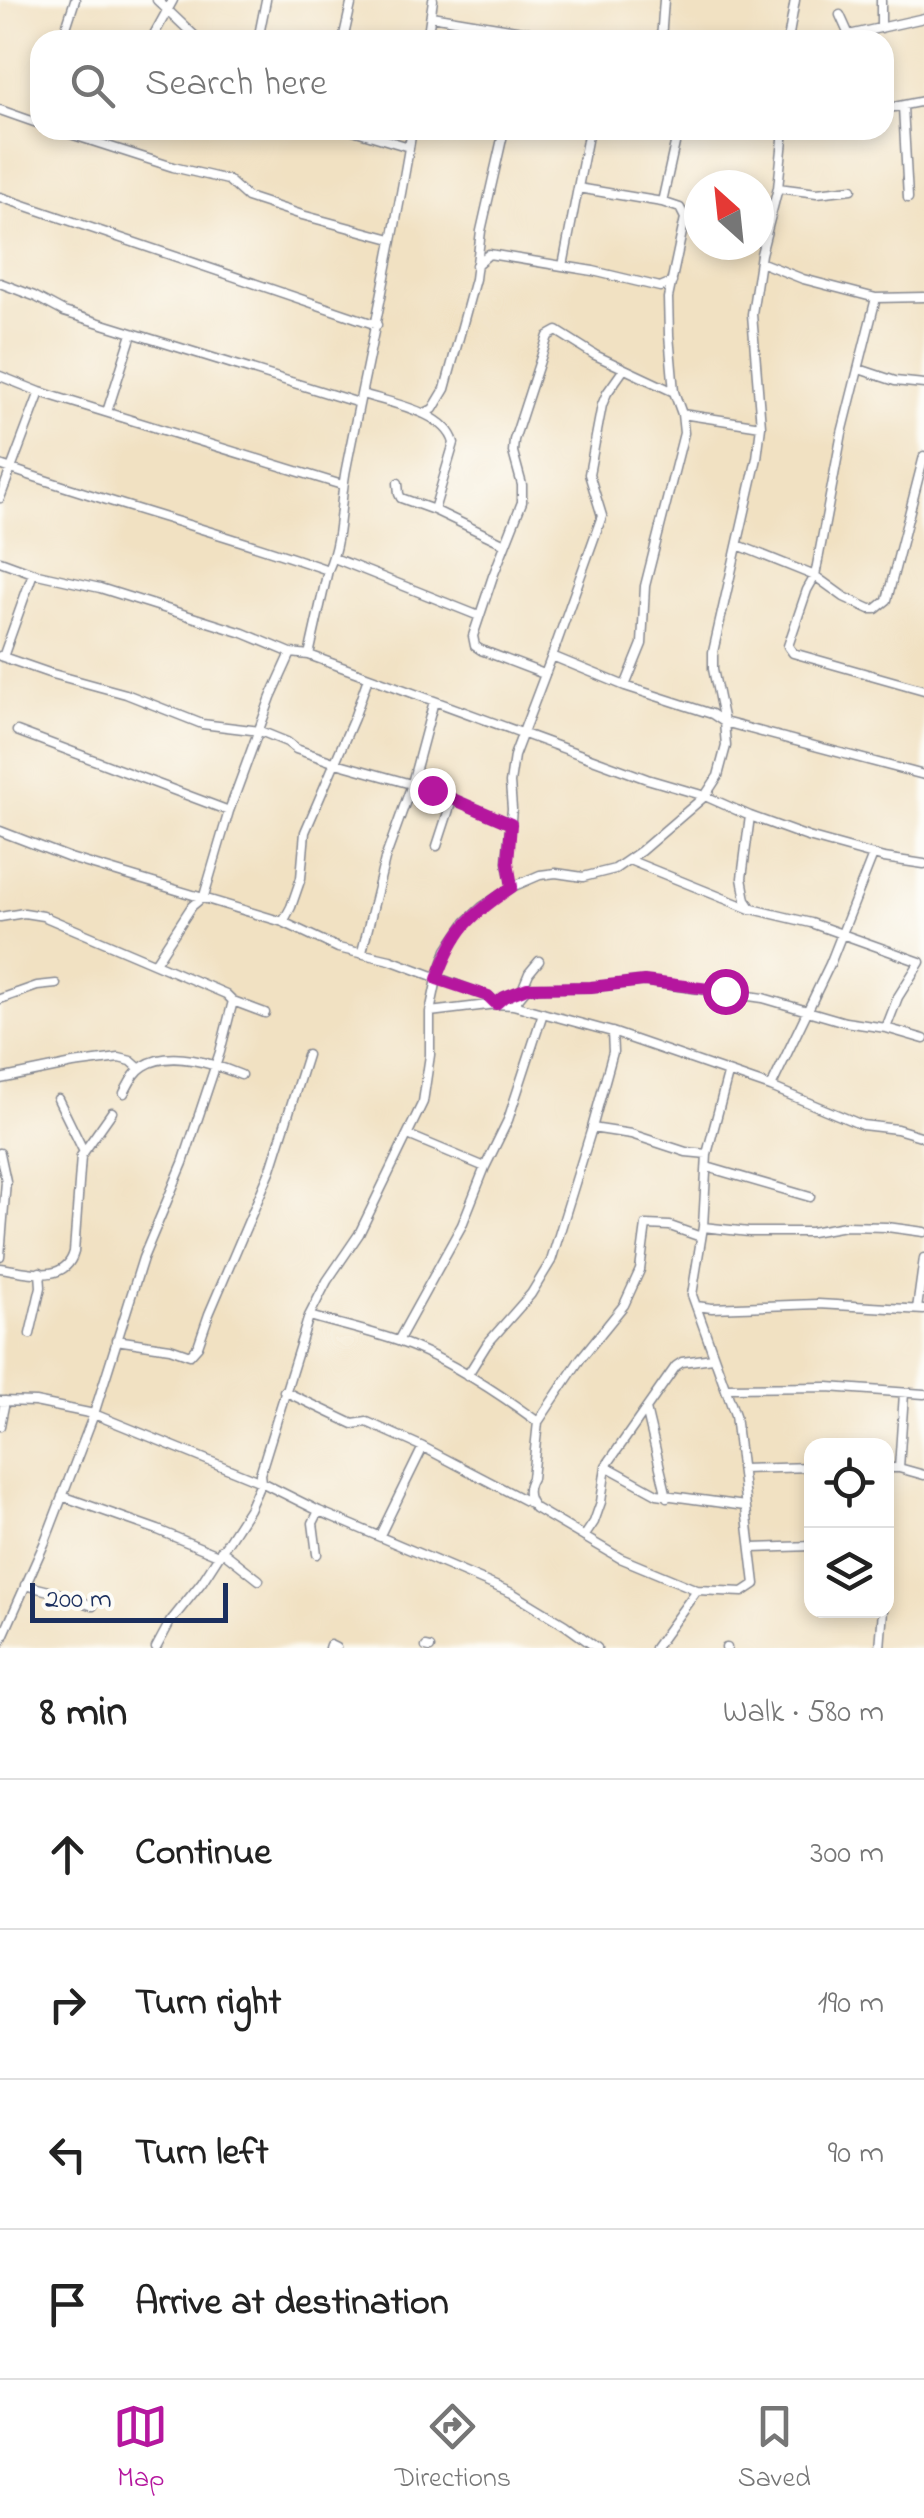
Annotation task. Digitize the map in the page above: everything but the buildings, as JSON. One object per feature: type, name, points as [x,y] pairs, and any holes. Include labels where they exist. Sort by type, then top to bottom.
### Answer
[{"type":"street","points":[[65,30],[74,0]]},
{"type":"street","points":[[157,0],[170,4],[191,30]]},
{"type":"street","points":[[260,30],[266,0]]},
{"type":"street","points":[[345,30],[352,0]]},
{"type":"street","points":[[428,30],[433,0]]},
{"type":"street","points":[[662,30],[664,0]]},
{"type":"street","points":[[790,30],[795,0]]},
{"type":"street","points":[[881,0],[881,28]]},
{"type":"street","points":[[157,30],[170,4]]},
{"type":"street","points":[[840,15],[847,30]]},
{"type":"street","points":[[431,16],[516,30]]},
{"type":"street","points":[[872,30],[924,18]]},
{"type":"street","points":[[894,108],[924,101]]},
{"type":"street","points":[[903,107],[908,198]]},
{"type":"street","points":[[0,110],[30,120]]},
{"type":"street","points":[[89,140],[228,180],[248,197],[391,240]]},
{"type":"street","points":[[386,140],[409,147]]},
{"type":"street","points":[[310,656],[334,558],[342,485],[377,324],[410,140]]},
{"type":"street","points":[[425,413],[433,409],[445,389],[475,279],[478,246],[502,140]]},
{"type":"street","points":[[563,266],[587,140]]},
{"type":"street","points":[[662,202],[678,140]]},
{"type":"street","points":[[156,1648],[170,1622],[202,1582],[262,1482],[260,1474],[309,1316],[359,1234],[423,1102],[430,1055],[430,1012],[447,950],[466,922],[512,887],[540,875],[589,875],[615,869],[705,796],[718,776],[726,746],[713,652],[757,458],[761,426],[752,314],[785,140]]},
{"type":"street","points":[[578,188],[662,202],[680,208],[685,218],[668,298],[674,392],[684,432],[645,586],[642,644],[625,686]]},
{"type":"street","points":[[778,188],[817,193],[852,189]]},
{"type":"street","points":[[0,197],[377,324]]},
{"type":"street","points":[[478,246],[488,254],[660,287],[672,282]]},
{"type":"street","points":[[476,265],[488,254]]},
{"type":"street","points":[[760,262],[803,279],[876,298],[924,297]]},
{"type":"street","points":[[0,283],[64,312],[132,334],[425,413],[452,433],[454,443],[434,510]]},
{"type":"street","points":[[660,287],[668,298]]},
{"type":"street","points":[[876,298],[842,433],[815,576],[788,646],[790,651],[846,670],[924,690]]},
{"type":"street","points":[[544,674],[475,646],[473,636],[523,494],[514,462],[514,440],[548,336],[557,331],[595,355],[674,392]]},
{"type":"street","points":[[108,412],[132,334]]},
{"type":"street","points":[[512,887],[508,862],[514,756],[602,516],[589,474],[602,405],[624,369]]},
{"type":"street","points":[[859,369],[895,381],[924,384]]},
{"type":"street","points":[[0,376],[40,392],[342,485]]},
{"type":"street","points":[[0,498],[5,467],[40,392]]},
{"type":"street","points":[[682,414],[761,426]]},
{"type":"street","points":[[738,545],[815,576],[844,597],[870,609],[884,604],[924,456]]},
{"type":"street","points":[[5,467],[328,570]]},
{"type":"street","points":[[398,483],[401,498],[505,544]]},
{"type":"street","points":[[334,558],[478,616]]},
{"type":"street","points":[[0,561],[33,574],[100,588],[243,633],[647,779],[705,796],[808,837],[924,864]]},
{"type":"street","points":[[33,574],[2,656],[126,694],[202,724],[260,731],[336,762],[412,781],[511,824]]},
{"type":"street","points":[[155,963],[192,906],[204,896],[229,811],[291,652]]},
{"type":"street","points":[[552,656],[625,686],[712,714],[724,722],[924,774]]},
{"type":"street","points":[[283,922],[301,878],[305,832],[368,678]]},
{"type":"street","points":[[362,952],[385,859],[434,700]]},
{"type":"street","points":[[17,731],[229,811]]},
{"type":"street","points":[[437,846],[452,800]]},
{"type":"street","points":[[750,816],[743,888],[752,909]]},
{"type":"street","points":[[0,831],[70,858],[283,922],[338,948],[390,960],[488,996],[496,1004]]},
{"type":"street","points":[[771,1087],[842,934],[873,855]]},
{"type":"street","points":[[629,860],[752,909],[811,922],[922,963],[898,997],[886,1028]]},
{"type":"street","points":[[722,898],[734,896],[743,888]]},
{"type":"street","points":[[0,918],[24,913],[43,916],[265,1012]]},
{"type":"street","points":[[527,988],[525,980],[539,961]]},
{"type":"street","points":[[496,1004],[527,988],[644,981],[785,1003],[845,1022],[924,1039]]},
{"type":"street","points":[[0,999],[56,984]]},
{"type":"street","points":[[513,1005],[527,988]]},
{"type":"street","points":[[0,1643],[44,1544],[94,1414],[143,1258],[183,1163],[233,1001]]},
{"type":"street","points":[[430,1012],[513,1005],[612,1032],[771,1087],[862,1125],[924,1137]]},
{"type":"street","points":[[398,1341],[462,1225],[508,1120],[543,1014]]},
{"type":"street","points":[[467,1376],[551,1261],[613,1052],[612,1032]]},
{"type":"street","points":[[116,1340],[186,1354],[195,1352],[271,1169],[307,1055]]},
{"type":"street","points":[[0,1079],[119,1058],[140,1068]]},
{"type":"street","points":[[124,1093],[140,1068],[154,1062],[174,1059],[215,1064],[241,1075]]},
{"type":"street","points":[[284,1391],[353,1424],[368,1422],[423,1447],[530,1502],[552,1520],[620,1558],[697,1590],[743,1592],[752,1587],[756,1578],[736,1415],[692,1296],[704,1227],[708,1154],[728,1074]]},
{"type":"street","points":[[58,1099],[83,1150]]},
{"type":"street","points":[[0,1268],[55,1274],[67,1267],[72,1260],[81,1156],[112,1112]]},
{"type":"street","points":[[592,1128],[708,1154]]},
{"type":"street","points":[[408,1135],[485,1167]]},
{"type":"street","points":[[0,1153],[6,1181],[0,1256]]},
{"type":"street","points":[[707,1167],[810,1197]]},
{"type":"street","points":[[530,1502],[528,1485],[538,1422],[581,1358],[624,1306],[640,1270],[646,1225],[670,1226],[700,1238]]},
{"type":"street","points":[[704,1227],[811,1232],[845,1226],[924,1232]]},
{"type":"street","points":[[696,1306],[818,1304],[921,1309],[924,1258]]},
{"type":"street","points":[[30,1334],[41,1287],[40,1272]]},
{"type":"street","points":[[309,1316],[398,1341],[429,1354],[538,1422]]},
{"type":"street","points":[[584,1537],[602,1502],[606,1466],[676,1366],[714,1358]]},
{"type":"street","points":[[727,1388],[828,1387],[924,1394]]},
{"type":"street","points":[[899,1468],[904,1393]]},
{"type":"street","points":[[0,1426],[3,1401],[35,1402],[94,1414],[262,1482],[319,1511],[512,1592],[598,1648]]},
{"type":"street","points":[[646,1410],[667,1497]]},
{"type":"street","points":[[380,1535],[423,1447]]},
{"type":"street","points":[[606,1466],[656,1494],[745,1506]]},
{"type":"street","points":[[742,1469],[804,1467]]},
{"type":"street","points":[[894,1468],[924,1475]]},
{"type":"street","points":[[62,1496],[220,1553],[259,1580]]},
{"type":"street","points":[[317,1554],[313,1523],[319,1511]]},
{"type":"street","points":[[753,1548],[804,1546]]},
{"type":"street","points":[[25,1585],[93,1606]]},
{"type":"street","points":[[655,1648],[697,1590]]},
{"type":"street","points":[[880,1648],[882,1618]]},
{"type":"route","points":[[432,790],[511,824],[508,862],[512,887],[466,922],[447,950],[437,979],[488,996],[496,1004],[527,988],[644,981],[725,991]]}]
